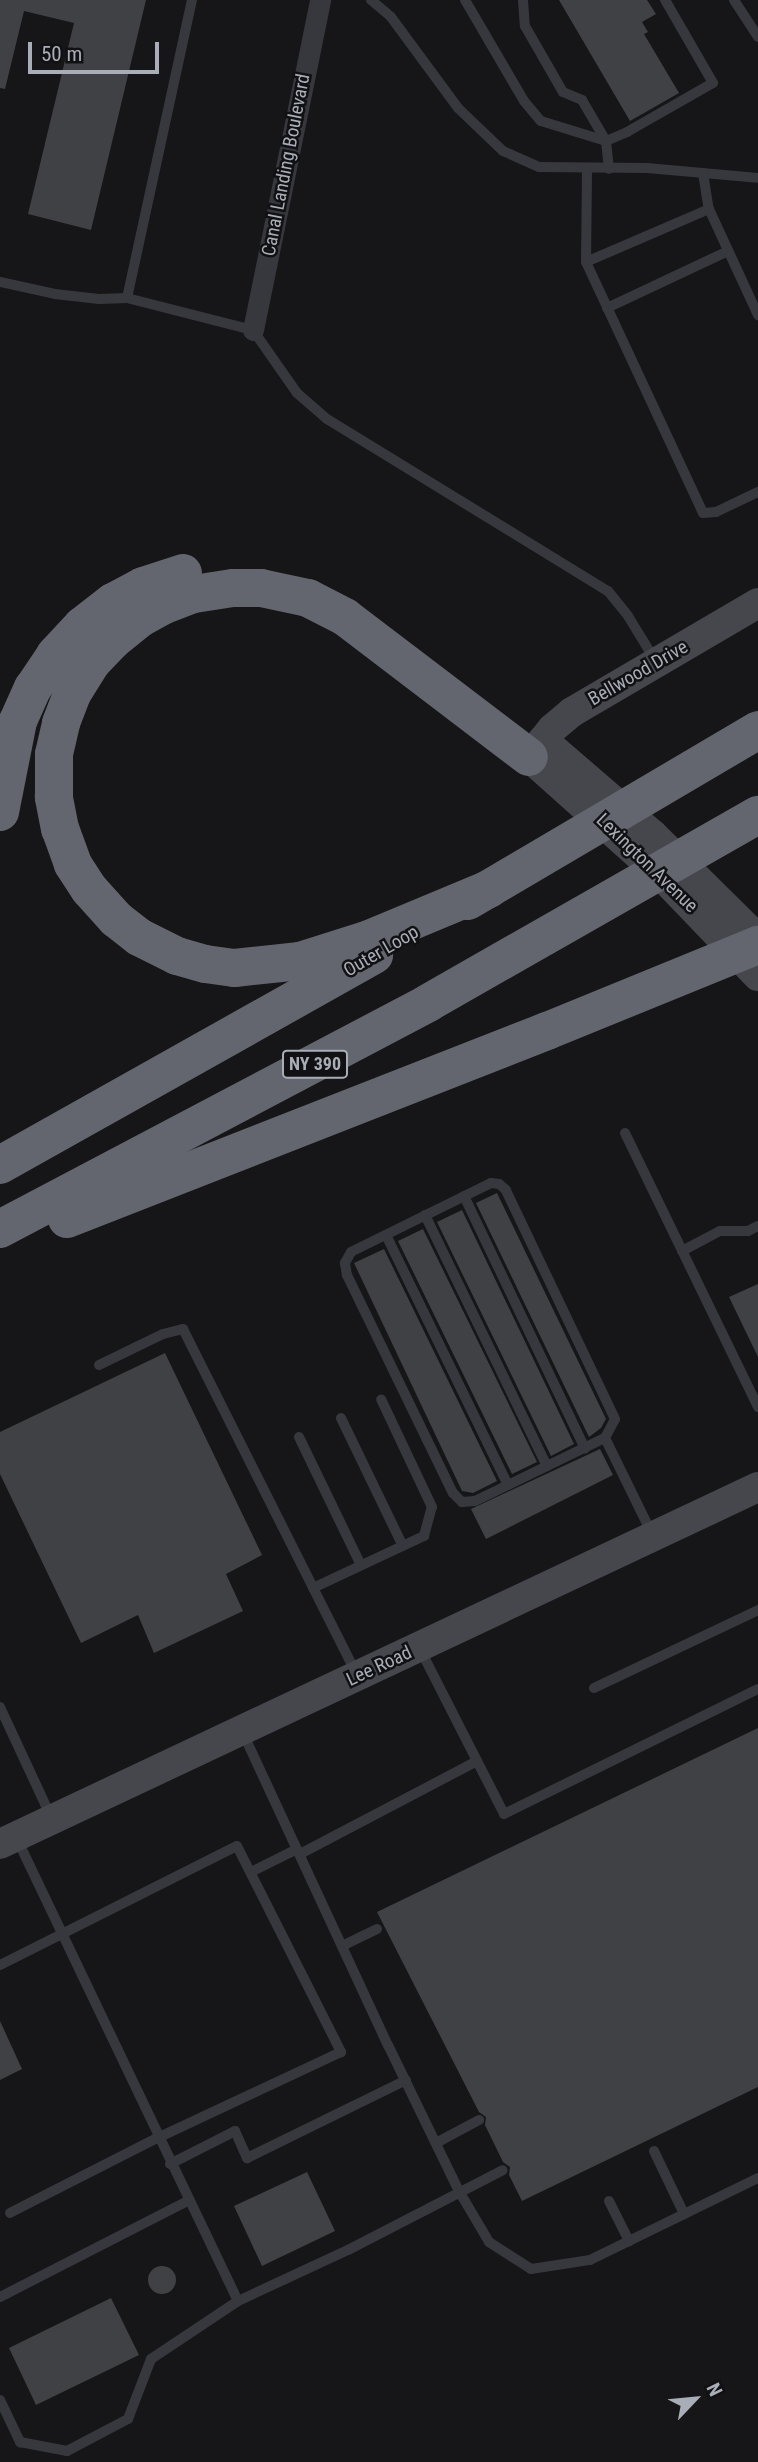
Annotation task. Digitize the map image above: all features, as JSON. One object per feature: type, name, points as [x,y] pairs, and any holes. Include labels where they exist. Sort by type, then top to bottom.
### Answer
[{"type":"highway","points":[[0,811],[9,755],[22,710],[40,677],[63,645],[92,618],[132,591],[166,578],[203,569],[274,571],[304,579],[337,593],[429,653],[536,749]]},
{"type":"highway","points":[[489,889],[369,939],[300,961],[234,968],[195,962],[177,956],[139,937],[116,919],[89,888],[74,864],[60,829],[54,797],[54,754],[61,723],[72,694],[92,662],[132,623],[187,596],[212,590],[251,587],[308,598],[345,617],[536,749]]},
{"type":"highway","name":"Outer Loop","points":[[0,1165],[194,1058],[489,889],[758,730]]},
{"type":"highway","name":"NY 390","points":[[0,1230],[417,1009],[758,815]]},
{"type":"highway","points":[[0,1245],[753,954]]},
{"type":"street","name":"Canal Landing Boulevard","points":[[253,330],[320,0]]},
{"type":"street","name":"Bellwood Drive","points":[[536,749],[572,712],[758,603]]},
{"type":"street","name":"Lexington Avenue","points":[[536,749],[643,858],[753,954]]},
{"type":"street","name":"Lee Road","points":[[8,1840],[758,1487]]},
{"type":"lane","points":[[127,298],[192,0]]},
{"type":"lane","points":[[371,0],[391,17],[458,108],[503,151],[539,167],[703,173],[758,178]]},
{"type":"lane","points":[[466,0],[524,101],[541,121],[606,141],[713,83],[666,0]]},
{"type":"lane","points":[[523,0],[525,26],[563,92],[582,100],[606,141],[609,169]]},
{"type":"lane","points":[[734,0],[757,35]]},
{"type":"lane","points":[[587,170],[586,262],[703,513],[716,512],[758,492]]},
{"type":"lane","points":[[703,173],[709,209],[758,315]]},
{"type":"lane","points":[[586,262],[709,209]]},
{"type":"lane","points":[[607,308],[728,251]]},
{"type":"lane","points":[[0,282],[55,294],[99,299],[127,298],[253,330],[297,393],[327,419],[608,591],[628,616],[656,663]]},
{"type":"lane","points":[[625,1133],[755,1394],[758,1407]]},
{"type":"lane","points":[[491,1183],[499,1184],[506,1190],[615,1419],[605,1438],[475,1501],[462,1502],[453,1493],[353,1287],[345,1263],[351,1252],[425,1215],[491,1183]]},
{"type":"lane","points":[[464,1196],[586,1448]]},
{"type":"lane","points":[[425,1215],[547,1466]]},
{"type":"lane","points":[[682,1251],[720,1231],[748,1231],[758,1226]]},
{"type":"lane","points":[[386,1235],[508,1485]]},
{"type":"lane","points":[[99,1365],[163,1334],[183,1329],[357,1676]]},
{"type":"lane","points":[[313,1588],[424,1536],[432,1507],[381,1399]]},
{"type":"lane","points":[[341,1418],[403,1546]]},
{"type":"lane","points":[[299,1437],[361,1565]]},
{"type":"lane","points":[[605,1438],[653,1536]]},
{"type":"lane","points":[[594,1688],[758,1610]]},
{"type":"lane","points":[[419,1647],[504,1814],[758,1689]]},
{"type":"lane","points":[[0,1707],[52,1819]]},
{"type":"lane","points":[[242,1731],[459,2191],[489,2242],[531,2269],[590,2260],[758,2178]]},
{"type":"lane","points":[[251,1872],[298,1852],[477,1761]]},
{"type":"lane","points":[[8,1840],[60,1934],[238,2301]]},
{"type":"lane","points":[[0,1965],[237,1846],[341,2052],[158,2138],[10,2213]]},
{"type":"lane","points":[[342,1946],[377,1929]]},
{"type":"lane","points":[[170,2164],[234,2131],[247,2158],[406,2080]]},
{"type":"lane","points":[[436,2143],[479,2120]]},
{"type":"lane","points":[[654,2151],[684,2214]]},
{"type":"lane","points":[[0,2400],[20,2442],[68,2451],[128,2419],[151,2359],[238,2301],[348,2250],[503,2170]]},
{"type":"lane","points":[[0,2297],[188,2201]]},
{"type":"lane","points":[[609,2201],[629,2242]]},
{"type":"building","points":[[0,0],[146,0],[91,230],[28,214],[74,23],[24,11],[5,89],[0,88]]},
{"type":"building","points":[[559,0],[647,0],[656,14],[642,22],[648,32],[644,34],[679,93],[630,121]]},
{"type":"building","points":[[497,1193],[606,1419],[601,1428],[589,1437],[476,1203]]},
{"type":"building","points":[[462,1210],[574,1444],[551,1456],[437,1222]]},
{"type":"building","points":[[423,1229],[537,1462],[512,1474],[398,1241]]},
{"type":"building","points":[[384,1249],[497,1481],[473,1493],[462,1491],[354,1263]]},
{"type":"building","points":[[758,1284],[758,1357],[729,1297]]},
{"type":"building","points":[[165,1353],[262,1555],[226,1574],[243,1611],[154,1653],[138,1615],[81,1643],[0,1474],[0,1432]]},
{"type":"building","points":[[600,1449],[613,1475],[486,1539],[471,1509]]},
{"type":"building","points":[[758,1728],[758,2087],[522,2201],[509,2175],[510,2167],[503,2162],[485,2125],[486,2117],[479,2112],[377,1912]]},
{"type":"building","points":[[0,2021],[22,2069],[0,2080]]},
{"type":"building","points":[[307,2172],[335,2231],[262,2266],[234,2206]]},
{"type":"building","points":[[162,2266],[172,2270],[176,2280],[172,2290],[162,2294],[152,2290],[148,2280],[152,2270]]},
{"type":"building","points":[[111,2298],[139,2355],[36,2405],[9,2348]]}]
